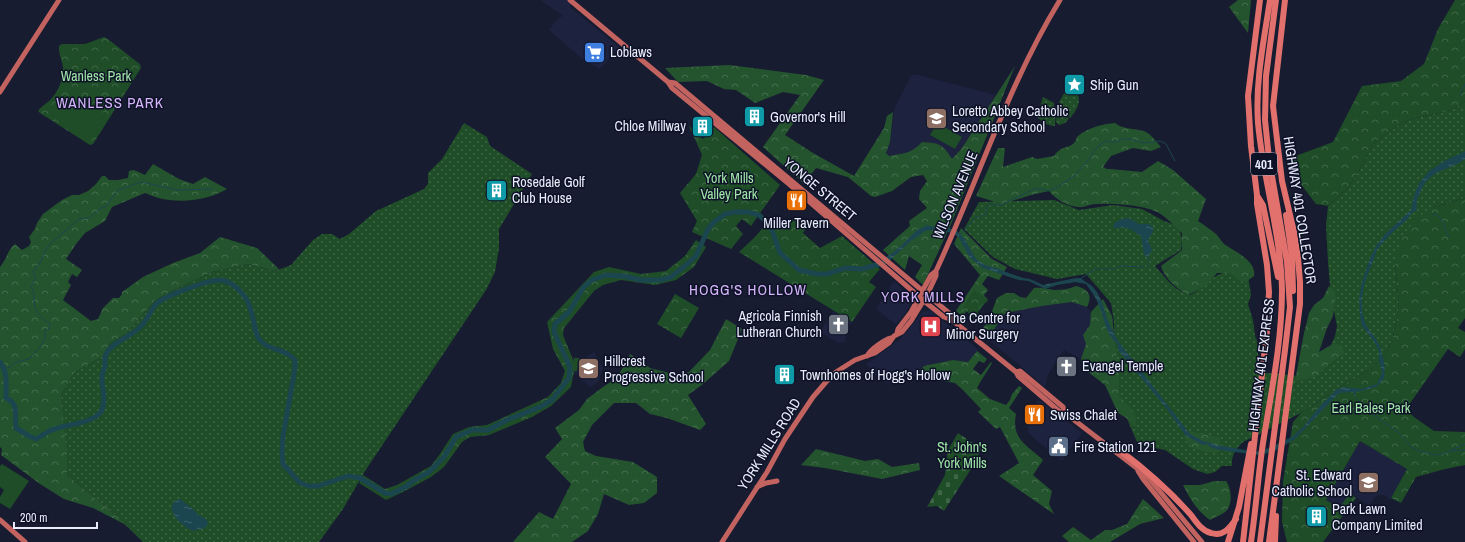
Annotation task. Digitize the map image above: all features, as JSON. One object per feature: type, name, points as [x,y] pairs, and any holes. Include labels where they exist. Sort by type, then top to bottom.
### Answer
[{"type":"highway","name":"401","points":[[1243,542],[1259,407],[1267,330],[1269,292],[1267,265],[1257,204],[1258,195],[1251,146],[1248,96],[1260,0]]},
{"type":"highway","name":"HIGHWAY 401 EXPRESS","points":[[1251,542],[1280,327],[1282,291],[1280,265],[1258,123],[1259,83],[1270,0]]},
{"type":"highway","name":"HIGHWAY 401 EXPRESS","points":[[1260,542],[1290,307],[1287,262],[1269,159],[1265,120],[1266,76],[1276,0]]},
{"type":"highway","name":"HIGHWAY 401 COLLECTOR","points":[[1274,519],[1277,484],[1300,304],[1300,282],[1294,232],[1282,181],[1273,106],[1285,0]]},
{"type":"highway","points":[[1283,16],[1288,0]]},
{"type":"highway","points":[[1282,181],[1281,188],[1288,223],[1292,260],[1292,293],[1290,307]]},
{"type":"highway","points":[[1258,195],[1263,205],[1282,291]]},
{"type":"highway","points":[[1228,542],[1236,519],[1259,407]]},
{"type":"highway","points":[[1112,449],[1118,449],[1150,474],[1171,493],[1206,532],[1215,534],[1223,533],[1230,528],[1236,519]]},
{"type":"highway","points":[[1269,542],[1274,519]]},
{"type":"highway","points":[[1274,519],[1275,542]]},
{"type":"main road","points":[[0,92],[59,0]]},
{"type":"main road","name":"YONGE STREET","points":[[570,0],[668,82],[672,88],[872,252],[944,318],[952,320],[1016,372],[1018,376],[1060,412],[1065,413],[1147,476],[1202,542]]},
{"type":"main road","name":"WILSON AVENUE","points":[[922,299],[936,276],[936,271],[940,261],[1008,100],[1027,60],[1060,0]]},
{"type":"main road","name":"YONGE STREET","points":[[888,266],[949,312],[952,320]]},
{"type":"main road","name":"YORK MILLS ROAD","points":[[722,542],[766,473],[785,439],[813,397],[836,372],[856,360],[867,356],[869,352],[886,340],[892,338],[922,299]]},
{"type":"main road","name":"YONGE STREET","points":[[1138,470],[1143,479],[1194,542]]},
{"type":"main road","points":[[757,487],[764,483],[777,481],[770,479],[766,473]]},
{"type":"main road","points":[[0,520],[25,542]]},
{"type":"shaded area","points":[[540,0],[572,0],[570,7],[619,47],[600,69],[581,58],[549,30],[558,18],[563,16]]},
{"type":"shaded area","name":"Loretto Abbey Catholic Secondary School","points":[[914,74],[996,95],[962,148],[952,159],[927,143],[922,142],[916,149],[905,154],[889,156],[886,153],[890,142],[894,109],[911,76]]},
{"type":"shaded area","points":[[894,281],[914,300],[901,319],[895,324],[876,309]]},
{"type":"shaded area","points":[[1072,302],[1087,307],[1091,312],[1090,325],[1083,335],[1087,344],[1081,359],[1064,350],[1048,375],[1045,387],[988,339],[1004,314],[1042,306]]},
{"type":"shaded area","points":[[930,310],[978,349],[968,362],[953,360],[924,366],[915,376],[887,383],[876,376],[866,364],[899,340],[923,311]]},
{"type":"shaded area","points":[[833,311],[852,322],[845,335],[846,342],[838,343],[820,332]]},
{"type":"shaded area","name":"Hillcrest Progressive School","points":[[594,352],[602,366],[602,372],[598,381],[590,387],[574,373],[572,357],[584,358]]},
{"type":"shaded area","points":[[1039,400],[1082,433],[1062,461],[1028,432],[1027,420],[1037,401]]},
{"type":"shaded area","name":"St. Edward Catholic School","points":[[1360,441],[1407,469],[1390,500],[1385,495],[1379,495],[1375,497],[1369,506],[1350,493],[1339,509],[1326,500]]},
{"type":"green space","points":[[1238,0],[1251,0],[1248,33],[1229,7]]},
{"type":"green space","points":[[1455,0],[1465,0],[1465,101],[1452,110],[1412,119],[1390,131],[1373,144],[1359,171],[1347,189],[1328,206],[1316,204],[1290,170],[1289,165],[1293,157],[1333,142],[1362,86],[1401,81],[1424,64],[1438,29]]},
{"type":"green space","name":"Wanless Park","points":[[104,37],[140,64],[141,68],[93,144],[90,145],[38,111],[54,95],[60,84],[63,68],[59,46],[62,44],[85,44]]},
{"type":"green space","points":[[729,65],[806,75],[824,80],[785,135],[854,176],[884,128],[887,116],[893,112],[890,142],[886,153],[889,156],[911,151],[922,142],[940,145],[946,150],[952,159],[962,148],[1015,66],[952,222],[923,285],[915,277],[922,265],[909,256],[905,270],[883,250],[910,226],[909,221],[927,208],[919,199],[920,191],[927,181],[923,175],[911,177],[892,191],[875,197],[871,196],[848,177],[816,168],[804,184],[763,147],[800,95],[783,92],[755,103],[736,90],[724,89],[707,81],[678,82],[665,68]]},
{"type":"green space","points":[[1066,90],[1076,92],[1079,99],[1078,106],[1070,118],[1059,107],[1061,105],[1059,102]]},
{"type":"green space","points":[[76,93],[104,111],[102,113],[107,116],[91,141],[56,120]]},
{"type":"green space","points":[[1043,97],[1054,103],[1056,108],[1055,126],[1045,123],[1037,116]]},
{"type":"green space","points":[[1465,101],[1465,198],[1434,207],[1395,261],[1399,307],[1393,337],[1387,352],[1371,369],[1343,385],[1301,413],[1243,442],[1234,452],[1232,466],[1222,466],[1215,472],[1207,474],[1193,469],[1165,450],[1145,446],[1137,442],[1112,384],[1115,356],[1114,322],[1111,303],[1086,274],[1057,279],[1015,269],[993,257],[964,229],[979,202],[1054,200],[1079,210],[1113,205],[1142,209],[1164,221],[1179,226],[1182,240],[1181,250],[1155,266],[1171,284],[1184,293],[1190,295],[1219,274],[1247,269],[1251,295],[1248,304],[1257,341],[1259,363],[1256,372],[1300,376],[1326,356],[1335,336],[1337,326],[1331,297],[1328,262],[1326,226],[1328,206],[1347,189],[1359,171],[1373,144],[1404,122],[1452,110]]},
{"type":"green space","points":[[1059,107],[1069,119],[1065,123],[1059,125],[1056,122],[1057,108]]},
{"type":"green space","points":[[464,123],[487,137],[490,146],[532,174],[499,229],[499,248],[495,272],[486,290],[365,471],[343,509],[319,542],[143,542],[112,512],[67,475],[61,395],[74,373],[103,356],[110,343],[126,334],[155,300],[212,272],[248,264],[275,271],[291,265],[313,240],[322,234],[332,234],[340,239],[349,234],[376,211],[424,189],[428,184],[428,173],[442,159]]},
{"type":"green space","points":[[937,123],[962,137],[955,149],[930,135]]},
{"type":"green space","points":[[1115,123],[1123,127],[1145,132],[1161,147],[1151,151],[1133,148],[1111,156],[1103,167],[1107,169],[1142,172],[1158,161],[1173,170],[1206,199],[1198,221],[1216,234],[1224,244],[1244,257],[1252,266],[1254,276],[1246,282],[1242,282],[1230,273],[1217,273],[1206,286],[1188,295],[1172,283],[1165,275],[1161,266],[1182,250],[1182,233],[1168,220],[1153,210],[1119,204],[1096,204],[1082,207],[1074,206],[1062,202],[1049,191],[1002,204],[976,196],[998,148],[1005,148],[1003,167],[1032,157],[1037,159],[1054,156],[1060,150],[1072,145],[1077,137],[1085,131],[1100,125]]},
{"type":"green space","name":"York Mills Valley Park","points":[[689,126],[703,139],[714,127],[780,185],[751,226],[742,219],[736,226],[743,234],[731,249],[692,232],[697,221],[680,193],[696,174],[702,155]]},
{"type":"green space","points":[[153,164],[179,179],[193,184],[205,177],[227,189],[212,196],[196,200],[179,201],[163,199],[145,193],[112,207],[105,221],[85,233],[66,259],[82,270],[77,277],[72,274],[68,282],[71,285],[63,300],[91,321],[98,319],[103,308],[113,298],[119,298],[122,292],[143,277],[173,263],[200,253],[220,237],[257,248],[279,269],[275,271],[248,264],[212,272],[168,293],[155,300],[126,334],[110,343],[103,356],[74,373],[61,395],[67,453],[67,475],[126,525],[93,508],[64,499],[40,484],[1,455],[0,267],[15,244],[22,250],[29,246],[31,242],[29,237],[43,214],[62,200],[72,195],[79,195],[88,191],[102,176],[105,176],[109,180],[118,180],[128,178],[129,171],[134,170],[145,175]]},
{"type":"green space","name":"Earl Bales Park","points":[[1465,198],[1465,318],[1458,328],[1465,332],[1465,349],[1460,357],[1448,349],[1406,409],[1414,417],[1434,431],[1465,432],[1465,465],[1416,477],[1401,503],[1391,498],[1407,469],[1360,441],[1326,500],[1339,508],[1350,493],[1356,498],[1323,542],[1287,542],[1282,522],[1283,481],[1293,422],[1301,413],[1343,385],[1371,369],[1387,352],[1393,337],[1399,307],[1395,261],[1402,239],[1416,218],[1434,207]]},
{"type":"green space","points":[[797,216],[807,226],[803,233],[820,248],[842,236],[880,269],[869,282],[876,287],[852,322],[739,252],[755,237],[772,217],[777,218],[786,227]]},
{"type":"green space","points":[[961,228],[992,259],[1007,267],[999,280],[988,276],[982,284],[988,290],[984,295],[987,300],[979,311],[972,306],[962,316],[956,311],[980,275],[954,244]]},
{"type":"green space","points":[[1465,236],[1465,253],[1462,254],[1455,242]]},
{"type":"green space","points":[[696,240],[706,247],[694,267],[676,280],[655,285],[621,280],[603,285],[594,291],[564,328],[563,335],[574,362],[574,358],[579,358],[577,371],[574,371],[571,387],[551,406],[532,417],[489,435],[470,437],[462,442],[444,467],[431,477],[386,500],[359,483],[363,475],[385,489],[397,485],[431,466],[453,434],[469,427],[487,425],[548,397],[561,383],[565,371],[553,349],[547,322],[594,272],[609,267],[641,274],[666,271],[685,256]]},
{"type":"green space","points":[[1076,286],[1084,289],[1088,293],[1090,299],[1087,307],[1072,302],[1011,312],[1004,314],[988,339],[980,333],[989,319],[997,298],[1006,293],[1014,293],[1020,297],[1026,298],[1034,288],[1057,290],[1068,289]]},
{"type":"green space","points":[[1329,286],[1334,291],[1336,298],[1333,316],[1327,328],[1319,352],[1333,344],[1342,345],[1342,349],[1345,353],[1314,377],[1295,381],[1309,313],[1314,305],[1323,298]]},
{"type":"green space","points":[[974,290],[988,299],[987,302],[978,306],[978,315],[975,318],[968,313],[969,310],[967,312],[962,309]]},
{"type":"green space","points":[[675,294],[699,308],[681,338],[657,324]]},
{"type":"green space","points":[[1103,299],[1112,316],[1119,375],[1119,396],[1135,413],[1136,425],[1134,426],[1128,419],[1118,413],[1105,385],[1083,368],[1081,359],[1086,344],[1083,335],[1090,325],[1091,312]]},
{"type":"green space","points":[[726,319],[742,329],[729,361],[688,395],[706,424],[700,430],[667,418],[650,414],[636,403],[614,403],[592,425],[583,442],[585,451],[596,456],[633,462],[657,477],[657,493],[644,503],[629,505],[604,494],[598,514],[588,531],[572,542],[513,542],[539,512],[553,519],[571,484],[545,457],[562,439],[555,428],[579,410],[587,399],[617,378],[630,354],[650,368],[677,375],[689,372],[710,350]]},
{"type":"green space","points":[[977,351],[987,359],[984,363],[979,361],[973,369],[981,375],[991,362],[992,363],[977,388],[990,399],[1006,405],[1012,394],[1019,386],[1022,388],[1009,408],[1016,414],[1015,423],[1018,436],[1043,460],[1033,475],[1052,491],[1049,504],[1054,514],[999,476],[1019,463],[1000,427],[996,429],[978,412],[981,409],[962,389],[955,383],[915,376],[924,366],[953,360],[968,362]]},
{"type":"green space","points":[[1191,431],[1219,437],[1221,444],[1217,453],[1198,450],[1189,445],[1184,437]]},
{"type":"green space","name":"St. John's York Mills","points":[[958,433],[971,442],[982,447],[973,466],[944,511],[937,506],[927,507],[945,475],[948,450]]},
{"type":"green space","points":[[816,449],[865,461],[878,459],[892,467],[919,463],[920,470],[882,479],[801,465]]},
{"type":"green space","points":[[2,464],[29,481],[10,509],[0,503],[0,497],[4,490],[0,487],[0,466]]},
{"type":"green space","points":[[1215,481],[1226,481],[1231,499],[1229,507],[1226,511],[1210,520],[1201,513],[1194,504],[1183,485],[1200,485]]},
{"type":"green space","points":[[1143,499],[1164,518],[1140,524],[1110,542],[1069,542],[1062,536],[1073,527],[1091,540],[1105,530],[1112,530],[1127,524]]},
{"type":"water","points":[[1465,153],[1465,159],[1428,179],[1417,199],[1416,211],[1412,212],[1411,215],[1377,250],[1363,291],[1362,311],[1364,321],[1379,345],[1383,357],[1385,373],[1381,383],[1371,389],[1355,392],[1356,400],[1353,392],[1340,393],[1295,439],[1273,452],[1258,455],[1219,450],[1210,447],[1207,444],[1203,445],[1185,435],[1167,409],[1118,350],[1117,343],[1110,336],[1101,310],[1086,284],[1075,282],[1045,289],[1029,281],[1019,280],[983,268],[970,258],[958,236],[941,229],[925,231],[912,240],[884,265],[876,265],[901,246],[918,229],[926,225],[935,227],[940,226],[956,230],[964,238],[976,259],[985,265],[1030,279],[1043,285],[1080,278],[1092,286],[1097,292],[1108,321],[1118,341],[1190,434],[1203,441],[1217,445],[1256,452],[1269,448],[1292,437],[1336,390],[1344,387],[1361,389],[1377,384],[1382,373],[1379,360],[1379,351],[1362,326],[1359,298],[1362,282],[1370,258],[1376,246],[1385,234],[1411,210],[1414,195],[1420,182],[1430,170],[1437,169],[1453,158],[1461,157]]},
{"type":"water","points":[[1127,218],[1139,224],[1149,224],[1153,227],[1153,232],[1148,240],[1152,250],[1148,257],[1144,254],[1140,235],[1128,228],[1113,227],[1116,222]]},
{"type":"water","points":[[180,499],[193,509],[199,516],[207,520],[208,523],[204,529],[197,529],[195,531],[191,530],[182,524],[174,515],[172,506],[174,502]]},
{"type":"waterway","points":[[1460,95],[1465,84]]},
{"type":"waterway","points":[[961,234],[975,218],[987,214],[986,208],[989,205],[1001,205],[1034,189],[1043,189],[1048,191],[1058,187],[1075,175],[1091,157],[1094,150],[1105,141],[1116,142],[1123,139],[1130,139],[1144,143],[1160,141],[1166,144],[1175,161]]},
{"type":"waterway","points":[[1431,173],[1444,164],[1465,154]]},
{"type":"waterway","points":[[4,369],[10,367],[16,362],[29,359],[45,340],[45,331],[49,329],[50,324],[42,318],[36,310],[34,293],[31,287],[36,277],[33,272],[40,263],[46,249],[51,243],[79,219],[89,218],[101,208],[105,207],[118,190],[141,182],[178,190],[213,189]]},
{"type":"waterway","points":[[0,362],[3,366],[5,375],[6,398],[13,404],[16,411],[16,428],[36,439],[57,428],[91,419],[100,413],[104,404],[102,375],[107,352],[111,347],[138,329],[145,322],[156,304],[168,297],[207,282],[215,280],[228,282],[240,291],[248,302],[255,330],[262,343],[266,346],[286,353],[295,360],[295,368],[283,436],[283,464],[299,482],[308,486],[318,486],[348,476],[360,478],[385,493],[391,494],[429,472],[444,457],[456,437],[472,430],[488,430],[507,420],[540,407],[552,400],[569,378],[570,367],[554,332],[555,324],[569,312],[583,288],[592,280],[606,275],[624,276],[641,280],[660,280],[671,277],[696,256],[708,229],[714,222],[725,214],[748,212],[759,215],[770,225],[780,253],[799,270],[817,274],[827,274],[845,268],[862,269],[883,263]]},
{"type":"waterway","points":[[1433,214],[1439,217],[1449,237]]},
{"type":"waterway","points":[[1148,257],[1149,262]]},
{"type":"waterway","points":[[1146,267],[1149,264]]},
{"type":"waterway","points":[[1118,268],[1120,266],[1143,267]]},
{"type":"waterway","points":[[1080,279],[1095,269],[1099,269]]},
{"type":"waterway","points":[[1101,269],[1116,269]]},
{"type":"waterway","points":[[1357,399],[1368,411],[1399,433],[1409,445],[1416,450],[1436,455],[1443,454],[1465,444]]},
{"type":"waterway","points":[[1451,451],[1465,450]]},
{"type":"place","name":"Loblaws","points":[[595,52]]},
{"type":"place","name":"Ship Gun","points":[[1075,85]]},
{"type":"place","name":"Governor's Hill","points":[[755,117]]},
{"type":"place","name":"Loretto Abbey Catholic Secondary School","points":[[937,119]]},
{"type":"place","name":"Chloe Millway","points":[[702,126]]},
{"type":"place","name":"Rosedale Golf Club House","points":[[497,190]]},
{"type":"place","name":"Miller Tavern","points":[[796,201]]},
{"type":"place","name":"Agricola Finnish Lutheran Church","points":[[838,324]]},
{"type":"place","name":"The Centre for Minor Surgery","points":[[931,326]]},
{"type":"place","name":"Evangel Temple","points":[[1066,366]]},
{"type":"place","name":"Hillcrest Progressive School","points":[[588,369]]},
{"type":"place","name":"Townhomes of Hogg's Hollow","points":[[784,375]]},
{"type":"place","name":"Swiss Chalet","points":[[1035,415]]},
{"type":"place","name":"Fire Station 121","points":[[1058,447]]},
{"type":"place","name":"St. Edward Catholic School","points":[[1368,483]]},
{"type":"place","name":"Park Lawn Company Limited","points":[[1317,517]]},
{"type":"district","name":"WANLESS PARK","points":[[110,103]]},
{"type":"district","name":"HOGG'S HOLLOW","points":[[748,290]]},
{"type":"district","name":"YORK MILLS","points":[[923,297]]}]
